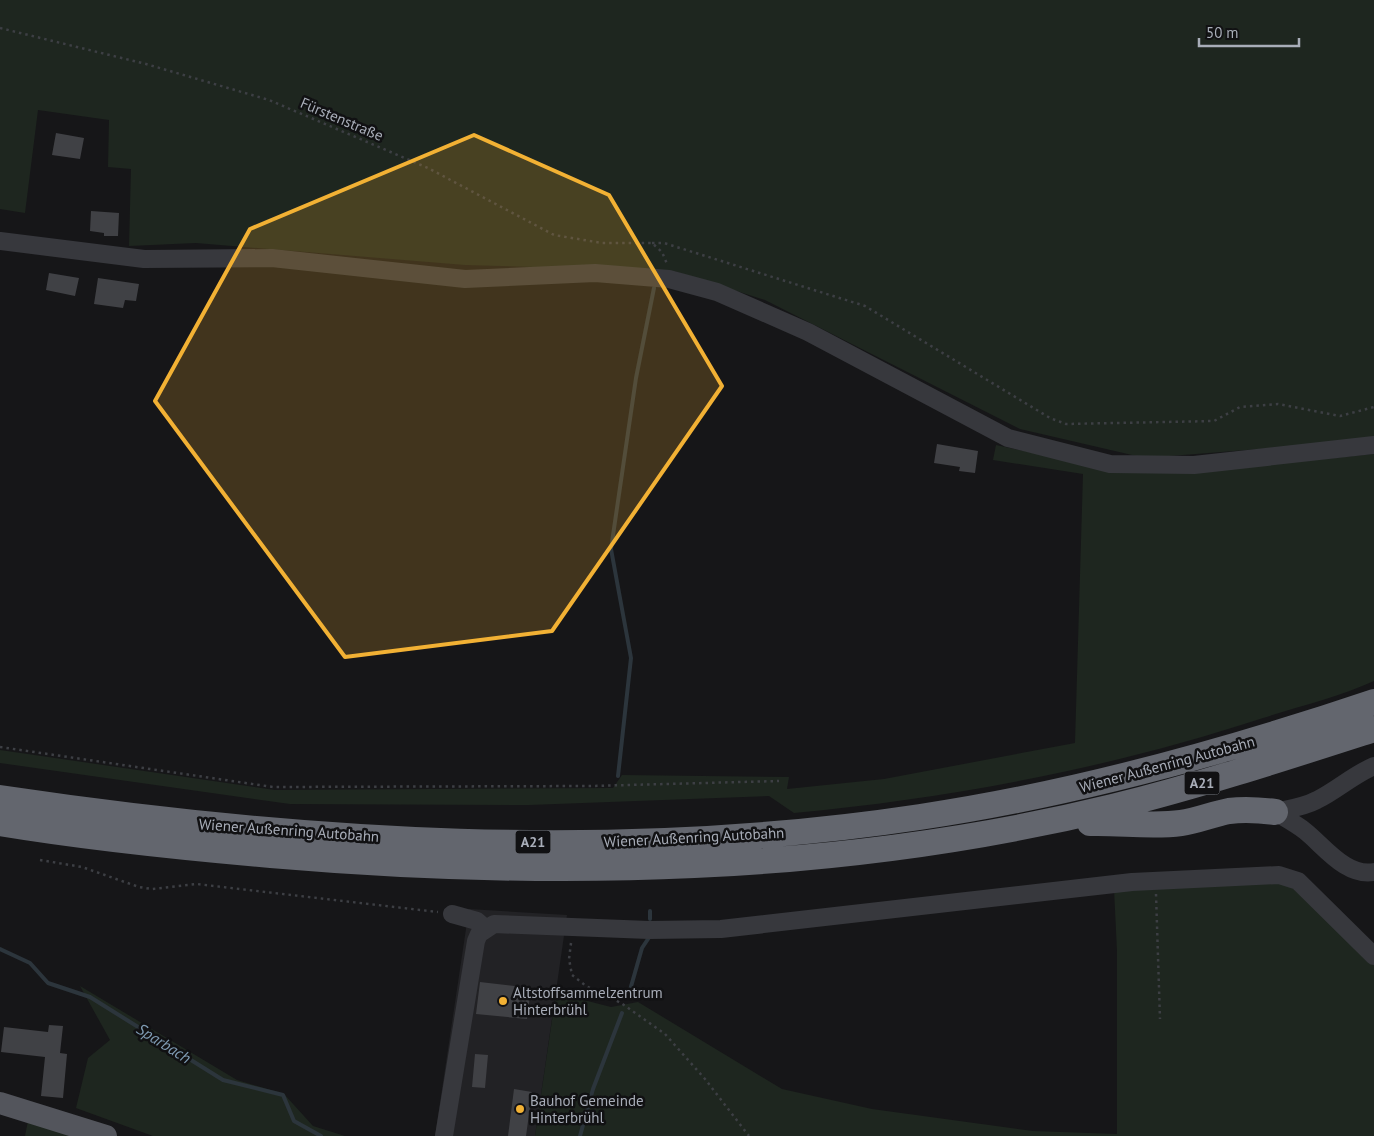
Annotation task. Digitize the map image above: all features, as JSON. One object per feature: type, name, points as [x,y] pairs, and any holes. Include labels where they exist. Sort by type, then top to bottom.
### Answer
[{"type":"highway","name":"Wiener Außenring Autobahn","points":[[0,798],[210,825],[446,840],[593,843],[745,836],[921,817],[1065,790],[1142,773],[1239,746],[1373,702]]},
{"type":"highway","name":"Wiener Außenring Autobahn","points":[[0,823],[67,834],[324,859],[468,867],[588,868],[745,862],[853,852],[1026,825],[1110,808],[1238,774],[1374,729]]},
{"type":"highway","points":[[1026,825],[1117,822],[1151,826],[1183,823],[1228,811],[1252,809],[1275,812]]},
{"type":"main road","points":[[0,1103],[106,1136]]},
{"type":"street","points":[[0,241],[144,259],[272,258],[466,279],[595,272],[669,278],[717,292],[808,332],[1008,438],[1110,464],[1194,465],[1374,445]]},
{"type":"street","points":[[1275,812],[1300,807],[1317,800],[1352,776],[1374,766]]},
{"type":"street","points":[[1275,812],[1304,830],[1348,868],[1368,873],[1374,872]]},
{"type":"street","points":[[444,1136],[476,941],[485,928],[503,922],[649,930],[722,928],[1155,880],[1279,875],[1289,877],[1306,888],[1374,956]]},
{"type":"street","points":[[452,914],[477,921],[485,928]]},
{"type":"path","name":"Fürstenstraße","points":[[0,28],[146,64],[269,100],[428,168],[554,235],[602,243],[664,243],[865,306],[1050,418],[1066,424],[1214,421],[1240,407],[1278,404],[1340,416],[1374,407]]},
{"type":"path","points":[[652,244],[662,252]]},
{"type":"path","points":[[0,747],[273,787],[591,786],[779,781]]},
{"type":"path","points":[[40,860],[82,867],[139,887],[152,889],[197,884],[369,902],[452,914]]},
{"type":"path","points":[[1155,880],[1160,1019]]},
{"type":"path","points":[[574,926],[569,959],[572,975],[586,986],[621,1003],[665,1034],[705,1079],[749,1136]]},
{"type":"highlighted area","points":[[474,135],[609,195],[722,386],[552,631],[345,657],[155,401],[250,229]]},
{"type":"shaded area","points":[[0,0],[1374,0],[1374,440],[1145,458],[1020,429],[765,300],[674,271],[465,265],[196,243],[129,246],[131,169],[108,167],[109,120],[38,110],[25,213],[0,209]]},
{"type":"shaded area","points":[[996,445],[1111,470],[1272,464],[1374,454],[1374,681],[1333,697],[1206,736],[1090,766],[972,790],[854,807],[794,813],[769,796],[529,805],[290,804],[0,763],[0,750],[275,790],[613,788],[622,775],[789,777],[787,789],[884,779],[1075,743],[1083,474],[993,460]]},
{"type":"shaded area","points":[[1285,880],[1374,962],[1374,1136],[535,1136],[556,993],[611,1007],[638,1002],[782,1089],[872,1109],[1033,1131],[1117,1134],[1117,951],[1114,889]]},
{"type":"shaded area","points":[[469,909],[567,915],[535,1136],[435,1136]]},
{"type":"shaded area","points":[[80,986],[237,1080],[284,1094],[313,1126],[345,1136],[153,1136],[76,1108],[88,1058],[110,1040]]},
{"type":"shaded area","points":[[28,1121],[81,1136],[25,1136]]},
{"type":"building","points":[[56,133],[84,138],[80,159],[52,155]]},
{"type":"building","points":[[91,211],[119,213],[118,236],[104,236],[104,233],[90,231]]},
{"type":"building","points":[[49,273],[79,278],[75,296],[46,290]]},
{"type":"building","points":[[98,278],[139,284],[136,301],[125,300],[123,308],[94,304]]},
{"type":"building","points":[[937,444],[978,451],[975,473],[959,471],[960,467],[934,463]]},
{"type":"building","name":"Altstoffsammelzentrum Hinterbrühl","points":[[480,982],[531,988],[527,1019],[476,1014]]},
{"type":"building","points":[[49,1025],[63,1026],[60,1053],[67,1054],[63,1098],[41,1096],[45,1057],[1,1052],[4,1027],[48,1032]]},
{"type":"building","points":[[475,1054],[488,1055],[485,1088],[472,1087]]},
{"type":"building","name":"Bauhof Gemeinde Hinterbrühl","points":[[514,1089],[532,1092],[526,1136],[508,1136]]},
{"type":"waterway","points":[[618,776],[631,658],[611,549],[636,378],[654,288]]},
{"type":"waterway","points":[[650,911],[650,919]]},
{"type":"waterway","points":[[628,997],[642,948],[650,936]]},
{"type":"waterway","name":"Sparbach","points":[[0,949],[30,963],[48,983],[90,997],[223,1080],[283,1095],[294,1121],[321,1136]]},
{"type":"waterway","points":[[580,1136],[593,1089],[622,1013]]},
{"type":"place","name":"Altstoffsammelzentrum Hinterbrühl","points":[[503,1001]]},
{"type":"place","name":"Bauhof Gemeinde Hinterbrühl","points":[[520,1109]]}]
